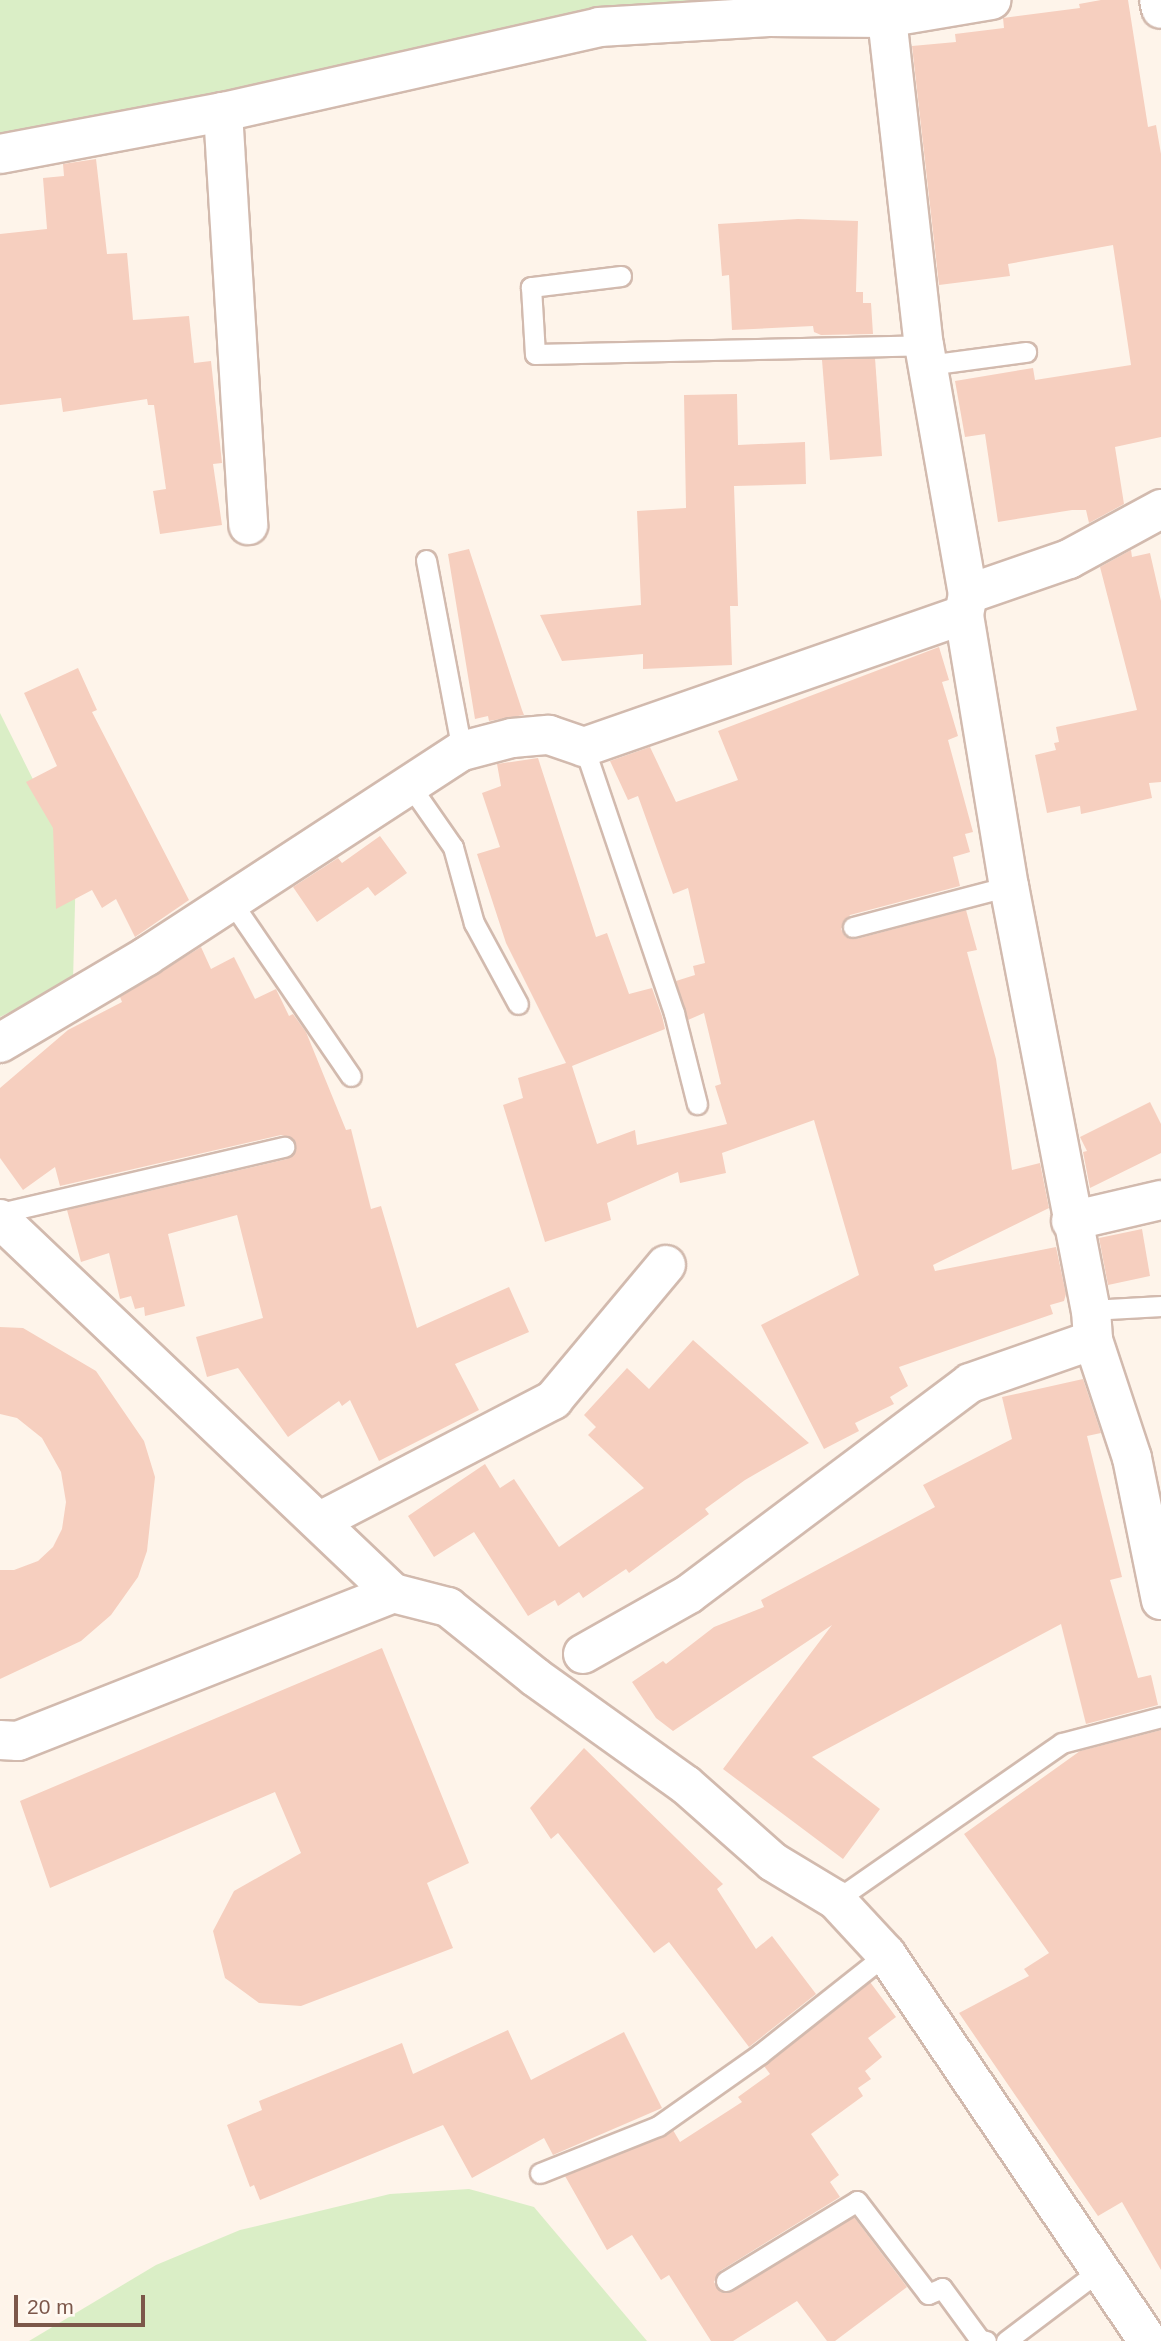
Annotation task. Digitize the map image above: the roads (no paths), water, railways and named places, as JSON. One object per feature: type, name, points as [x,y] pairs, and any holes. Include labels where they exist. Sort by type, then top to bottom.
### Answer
[{"type":"street","points":[[0,154],[223,112],[599,27],[769,18],[991,0]]},
{"type":"street","points":[[1159,0],[1161,9]]},
{"type":"street","points":[[885,9],[926,355],[1009,886],[1092,1325],[1132,1458],[1161,1600]]},
{"type":"street","points":[[223,112],[248,525]]},
{"type":"street","points":[[0,1043],[231,901],[462,751],[512,738],[549,736],[584,747],[966,604],[1069,559],[1161,509]]},
{"type":"street","points":[[1072,1220],[1161,1200]]},
{"type":"street","points":[[0,1216],[393,1593],[448,1607],[535,1677],[686,1785],[773,1862],[836,1900],[886,1954],[1148,2341]]},
{"type":"street","points":[[320,1521],[553,1400],[666,1265]]},
{"type":"street","points":[[583,1654],[700,1586],[970,1382],[1092,1325]]},
{"type":"street","points":[[0,1740],[18,1741],[393,1593]]},
{"type":"lane","points":[[621,276],[531,287],[535,354],[926,355],[1026,352]]},
{"type":"lane","points":[[426,561],[462,751]]},
{"type":"lane","points":[[584,747],[674,1013],[697,1104]]},
{"type":"lane","points":[[409,784],[453,847],[474,923],[518,1004]]},
{"type":"lane","points":[[853,926],[1009,886]]},
{"type":"lane","points":[[231,901],[351,1076]]},
{"type":"lane","points":[[0,1216],[284,1147]]},
{"type":"lane","points":[[1092,1325],[1161,1306]]},
{"type":"lane","points":[[836,1900],[1062,1743],[1161,1717]]},
{"type":"lane","points":[[540,2173],[658,2126],[760,2054],[886,1954]]},
{"type":"lane","points":[[726,2281],[857,2201],[928,2294],[942,2288],[976,2338]]},
{"type":"lane","points":[[1006,2341],[1100,2270]]}]
